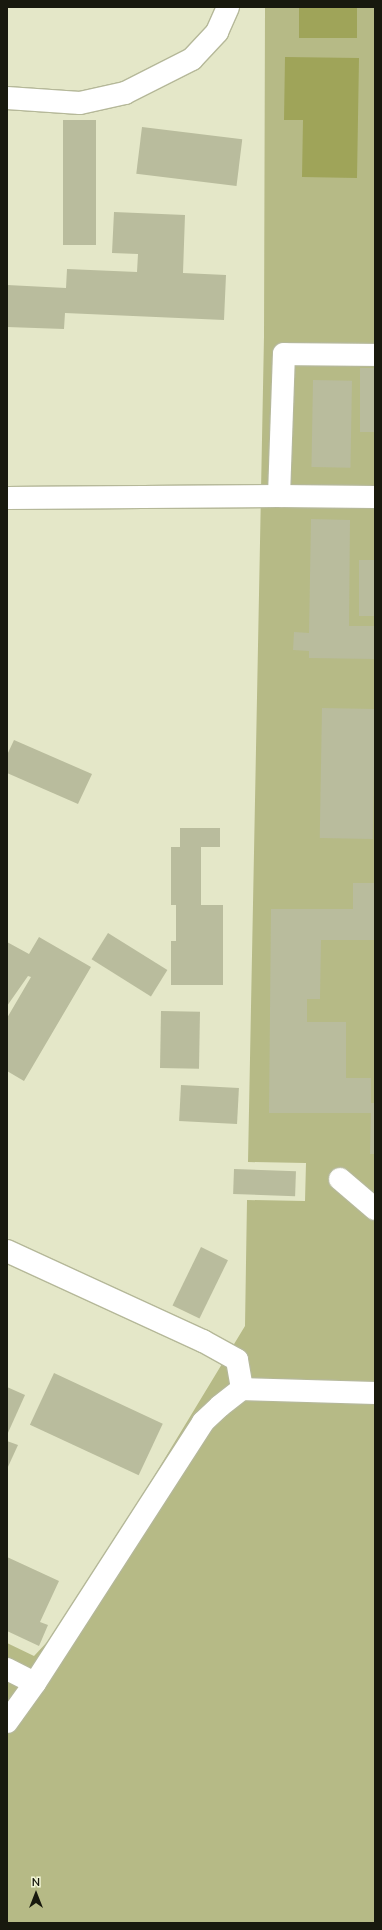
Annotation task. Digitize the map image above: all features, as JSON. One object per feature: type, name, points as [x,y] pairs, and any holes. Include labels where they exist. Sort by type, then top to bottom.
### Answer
[{"type":"street","points":[[7,98],[80,103],[125,93],[192,59],[217,32],[228,7]]},
{"type":"street","points":[[279,496],[284,354],[375,355]]},
{"type":"street","points":[[7,498],[279,496],[375,497]]},
{"type":"street","points":[[340,1179],[375,1209]]},
{"type":"street","points":[[7,1251],[203,1341],[237,1360],[242,1389]]},
{"type":"street","points":[[7,1722],[70,1632],[203,1422],[242,1389],[375,1393]]},
{"type":"street","points":[[7,1669],[35,1683]]},
{"type":"shaded area","points":[[265,7],[375,7],[375,1923],[7,1923],[7,1643],[34,1656],[65,1623],[245,1326],[247,1200],[305,1201],[306,1163],[248,1162],[264,336]]},
{"type":"shaded area","points":[[299,7],[357,7],[357,38],[299,38]]},
{"type":"shaded area","points":[[285,57],[359,58],[357,178],[302,177],[303,120],[284,120]]},
{"type":"building","points":[[63,120],[96,120],[96,245],[63,245]]},
{"type":"building","points":[[142,127],[242,139],[237,186],[136,174]]},
{"type":"building","points":[[114,212],[185,215],[183,273],[226,275],[224,320],[65,313],[64,329],[7,327],[7,285],[66,288],[67,269],[137,272],[138,254],[112,253]]},
{"type":"building","points":[[360,368],[375,368],[375,432],[360,432]]},
{"type":"building","points":[[313,380],[352,381],[350,468],[311,467]]},
{"type":"building","points":[[311,519],[350,520],[349,626],[375,626],[375,659],[309,658],[309,651],[293,650],[294,632],[309,633]]},
{"type":"building","points":[[359,560],[375,560],[375,616],[359,616]]},
{"type":"building","points":[[322,708],[375,709],[373,839],[320,838]]},
{"type":"building","points":[[14,740],[92,774],[78,804],[7,773],[7,755]]},
{"type":"building","points":[[180,828],[220,828],[220,847],[201,847],[201,905],[223,905],[223,985],[171,985],[171,941],[176,941],[176,905],[171,905],[171,847],[180,847]]},
{"type":"building","points":[[353,883],[375,883],[375,940],[321,940],[320,999],[307,999],[307,1022],[346,1022],[346,1078],[371,1078],[371,1103],[375,1103],[375,1154],[370,1154],[371,1113],[269,1113],[271,909],[353,909]]},
{"type":"building","points":[[108,933],[167,970],[151,996],[92,959]]},
{"type":"building","points":[[39,937],[91,967],[24,1081],[7,1071],[7,1018],[31,977],[28,976],[7,1006],[7,942],[29,954]]},
{"type":"building","points":[[161,1011],[200,1012],[199,1069],[160,1068]]},
{"type":"building","points":[[181,1085],[239,1088],[237,1124],[179,1121]]},
{"type":"building","points":[[234,1169],[296,1171],[295,1196],[233,1194]]},
{"type":"building","points":[[201,1247],[228,1260],[199,1319],[173,1305]]},
{"type":"building","points":[[54,1373],[163,1424],[139,1475],[30,1425]]},
{"type":"building","points":[[7,1387],[25,1395],[7,1435]]},
{"type":"building","points":[[7,1441],[18,1445],[7,1469]]},
{"type":"building","points":[[7,1557],[59,1581],[40,1622],[48,1625],[39,1646],[7,1631]]}]
